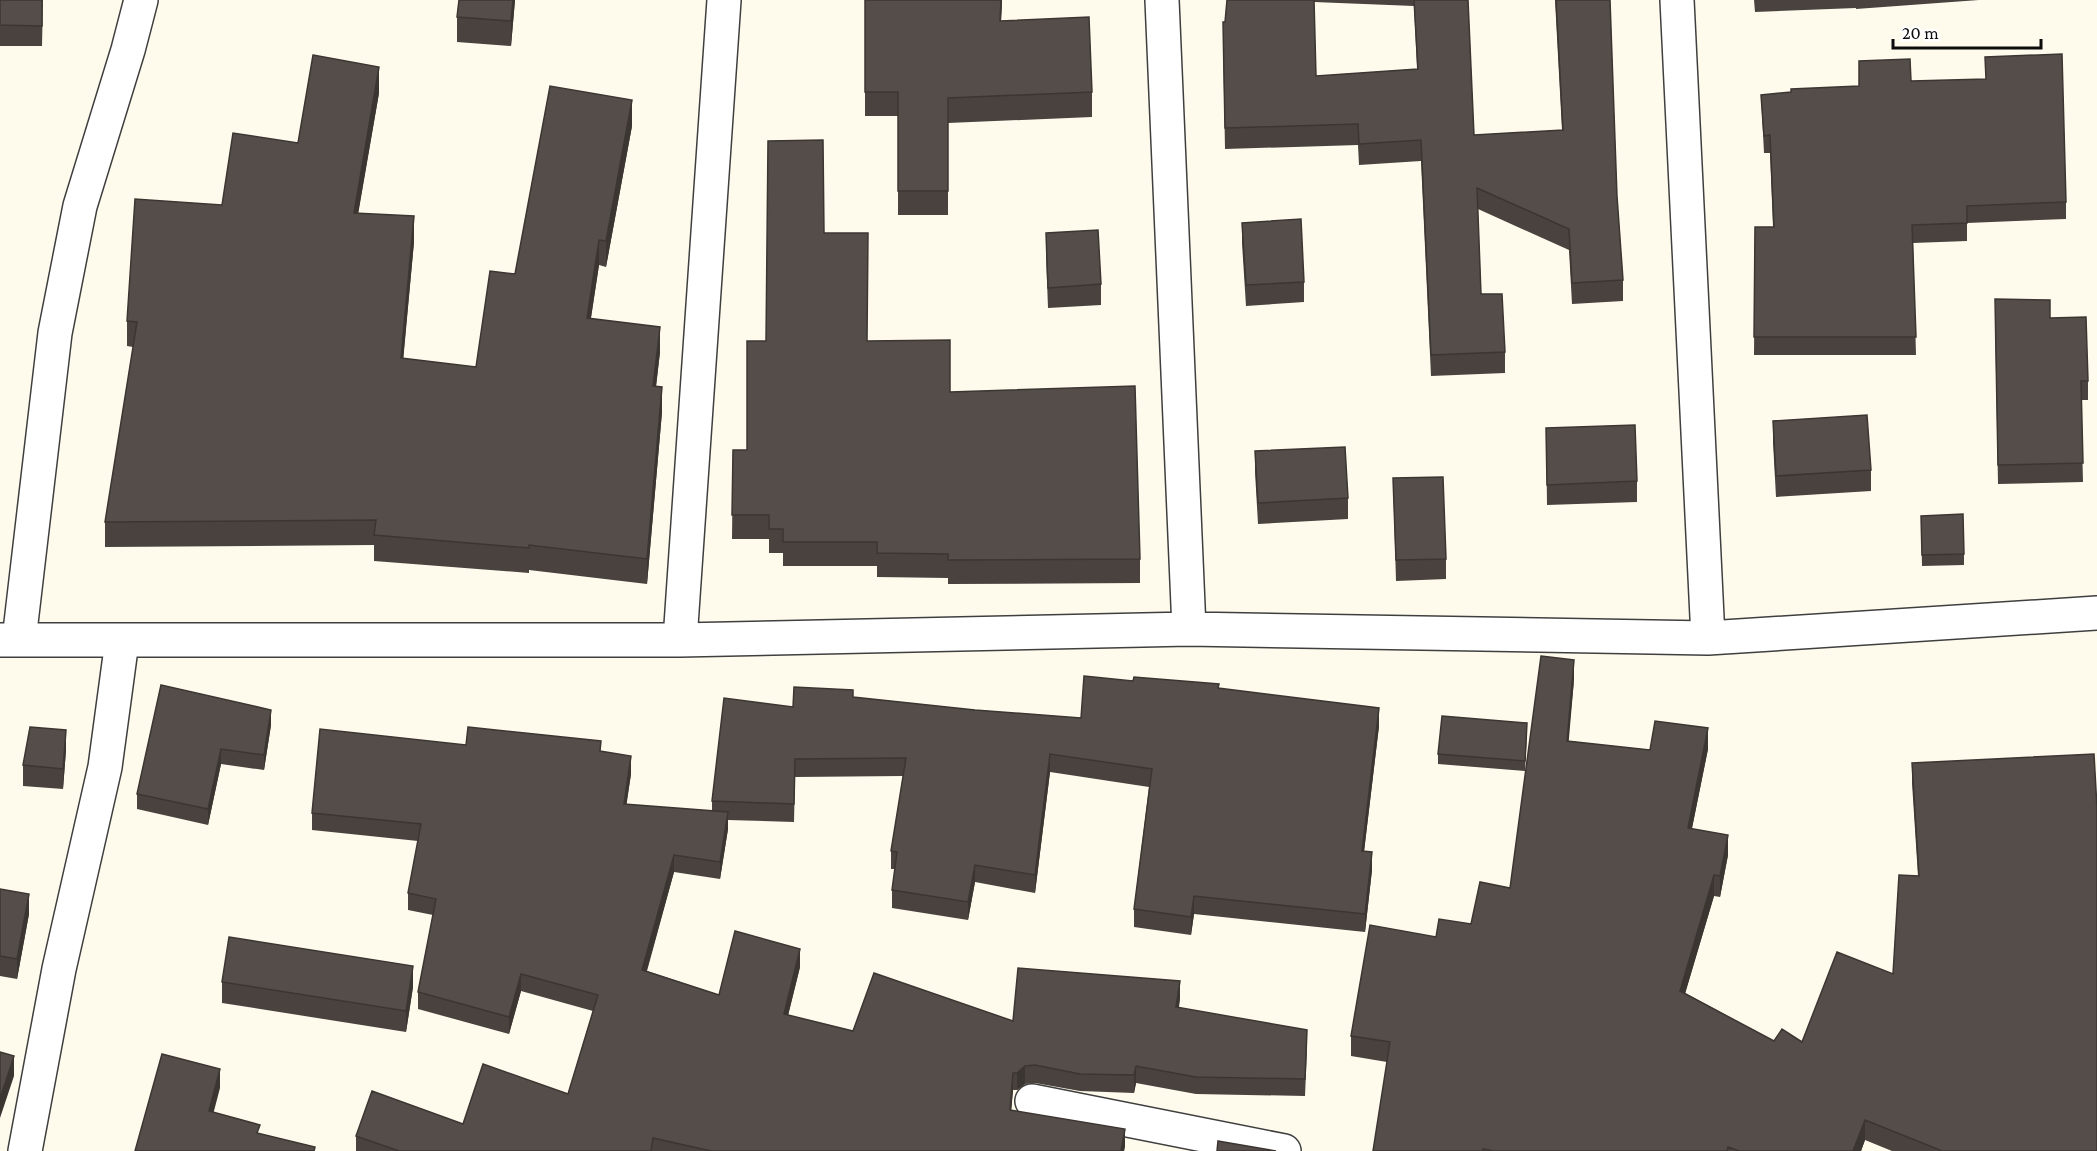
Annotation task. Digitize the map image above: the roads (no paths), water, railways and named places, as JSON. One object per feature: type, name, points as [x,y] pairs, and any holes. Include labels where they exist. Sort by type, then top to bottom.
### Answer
[{"type":"street","points":[[141,0],[80,206],[55,333],[10,640],[680,640],[1189,629],[1708,638],[2097,613]]},
{"type":"street","points":[[680,640],[724,0]]},
{"type":"street","points":[[1162,0],[1189,629]]},
{"type":"street","points":[[1677,0],[1708,638]]},
{"type":"street","points":[[25,1151],[59,969],[105,767],[123,641]]},
{"type":"street","points":[[1032,1101],[1284,1151]]}]
